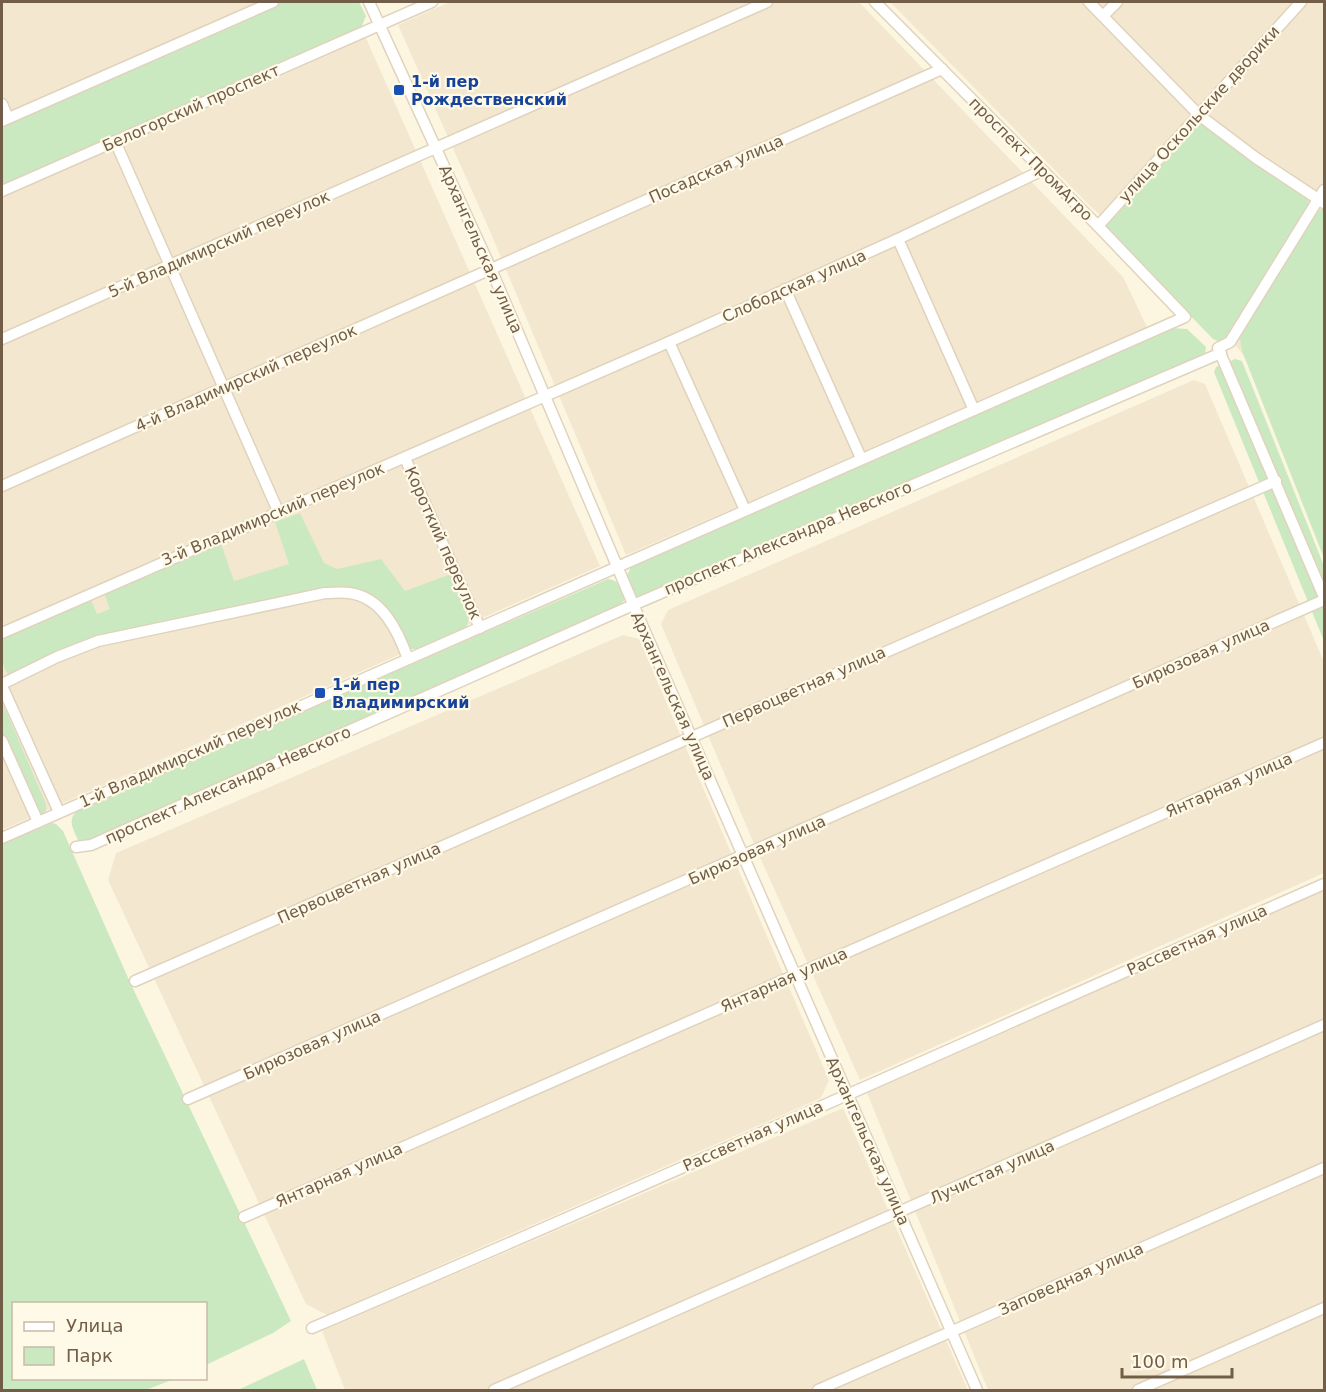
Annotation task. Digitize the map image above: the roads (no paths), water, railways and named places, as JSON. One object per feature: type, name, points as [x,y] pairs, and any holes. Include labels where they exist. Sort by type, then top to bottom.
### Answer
[{"type":"street","points":[[2,104],[5,120],[273,2]]},
{"type":"street","name":"Архангельская улица","points":[[369,2],[491,269],[690,737],[977,1390]]},
{"type":"street","name":"Белогорский проспект","points":[[2,191],[432,2]]},
{"type":"street","name":"5-й Владимирский переулок","points":[[2,339],[767,2]]},
{"type":"street","name":"проспект ПромАгро","points":[[875,2],[1098,226],[1185,317],[974,410]]},
{"type":"street","points":[[1089,2],[1199,115],[1256,158],[1323,198],[1230,342],[1218,348],[1324,598]]},
{"type":"street","points":[[1103,16],[1117,2]]},
{"type":"street","name":"улица Оскольские дворики","points":[[1098,226],[1300,2]]},
{"type":"street","name":"Посадская улица","points":[[491,269],[942,69]]},
{"type":"street","points":[[115,141],[278,511]]},
{"type":"street","name":"Слободская улица","points":[[545,395],[898,239],[1041,171]]},
{"type":"street","points":[[619,567],[861,458],[974,410],[898,239]]},
{"type":"street","name":"4-й Владимирский переулок","points":[[2,486],[491,269]]},
{"type":"street","points":[[785,289],[861,458]]},
{"type":"street","points":[[669,342],[745,510]]},
{"type":"street","name":"проспект Александра Невского","points":[[76,847],[92,845],[633,605],[1221,353]]},
{"type":"street","name":"3-й Владимирский переулок","points":[[2,633],[545,395]]},
{"type":"street","name":"Короткий переулок","points":[[405,458],[480,628]]},
{"type":"street","name":"Первоцветная улица","points":[[135,981],[1276,481]]},
{"type":"street","name":"1-й Владимирский переулок","points":[[2,838],[619,567]]},
{"type":"street","points":[[58,812],[2,685],[57,657],[98,641],[325,593],[349,593],[366,598],[381,608],[408,659]]},
{"type":"street","name":"Бирюзовая улица","points":[[188,1100],[1324,598]]},
{"type":"street","points":[[2,741],[38,822]]},
{"type":"street","name":"Янтарная улица","points":[[244,1217],[1324,743]]},
{"type":"street","name":"Рассветная улица","points":[[312,1328],[584,1212],[847,1093],[1324,884]]},
{"type":"street","name":"Лучистая улица","points":[[494,1390],[1324,1026]]},
{"type":"street","name":"Заповедная улица","points":[[818,1390],[1324,1167]]},
{"type":"street","points":[[1138,1390],[1324,1308]]},
{"type":"place","name":"1-й пер Рождественский","points":[[399,90]]},
{"type":"place","name":"1-й пер Владимирский","points":[[320,693]]}]
